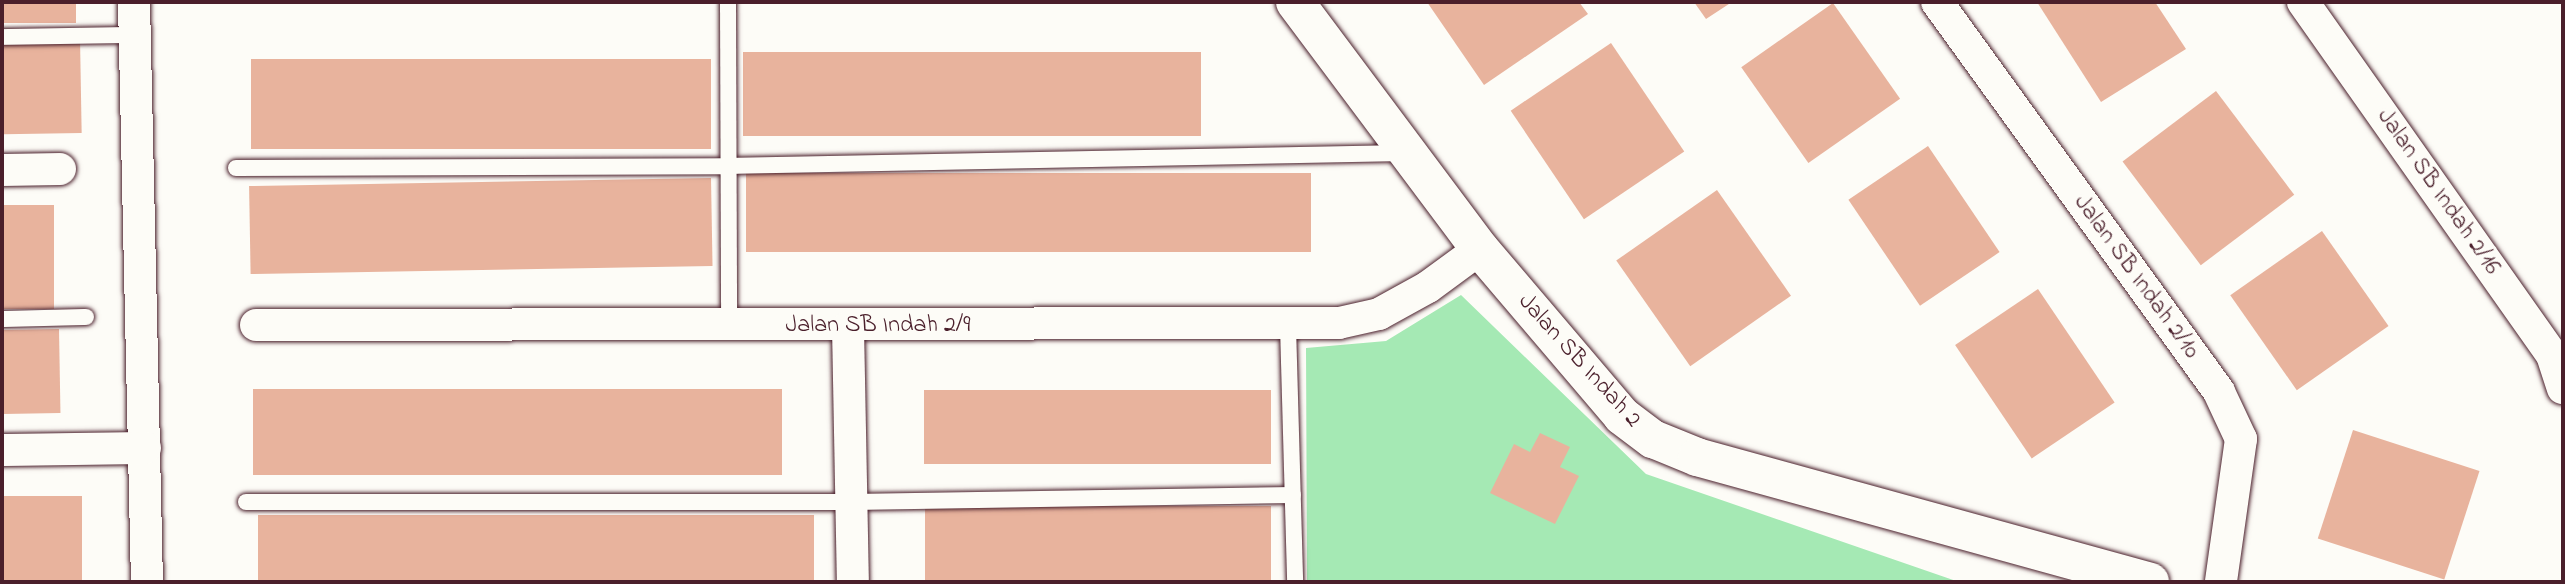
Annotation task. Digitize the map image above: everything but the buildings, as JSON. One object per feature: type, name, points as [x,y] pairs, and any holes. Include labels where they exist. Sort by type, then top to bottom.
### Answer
[{"type":"street","points":[[134,2],[147,582]]},
{"type":"street","name":"Jalan SB Indah 2","points":[[1295,2],[1405,153],[1480,249],[1622,416],[1653,439],[1697,457],[2150,582]]},
{"type":"street","name":"Jalan SB Indah 2/10","points":[[1937,2],[2220,392],[2241,439],[2221,582]]},
{"type":"street","name":"Jalan SB Indah 2/16","points":[[2303,2],[2552,355],[2563,388]]},
{"type":"street","points":[[2,170],[60,169]]},
{"type":"street","name":"Jalan SB Indah 2/9","points":[[256,325],[848,327],[1288,326],[1339,323],[1379,314],[1428,287],[1480,249]]},
{"type":"street","points":[[848,327],[853,582]]},
{"type":"street","points":[[2,450],[145,448]]},
{"type":"lane","points":[[728,2],[729,325]]},
{"type":"lane","points":[[2,37],[135,35]]},
{"type":"lane","points":[[236,168],[727,166],[1405,153]]},
{"type":"lane","points":[[2,319],[86,317]]},
{"type":"lane","points":[[1288,326],[1295,582]]},
{"type":"lane","points":[[246,502],[852,502],[1293,495]]},
{"type":"green space","points":[[1461,295],[1646,474],[1959,582],[1307,582],[1306,348],[1386,341]]}]
